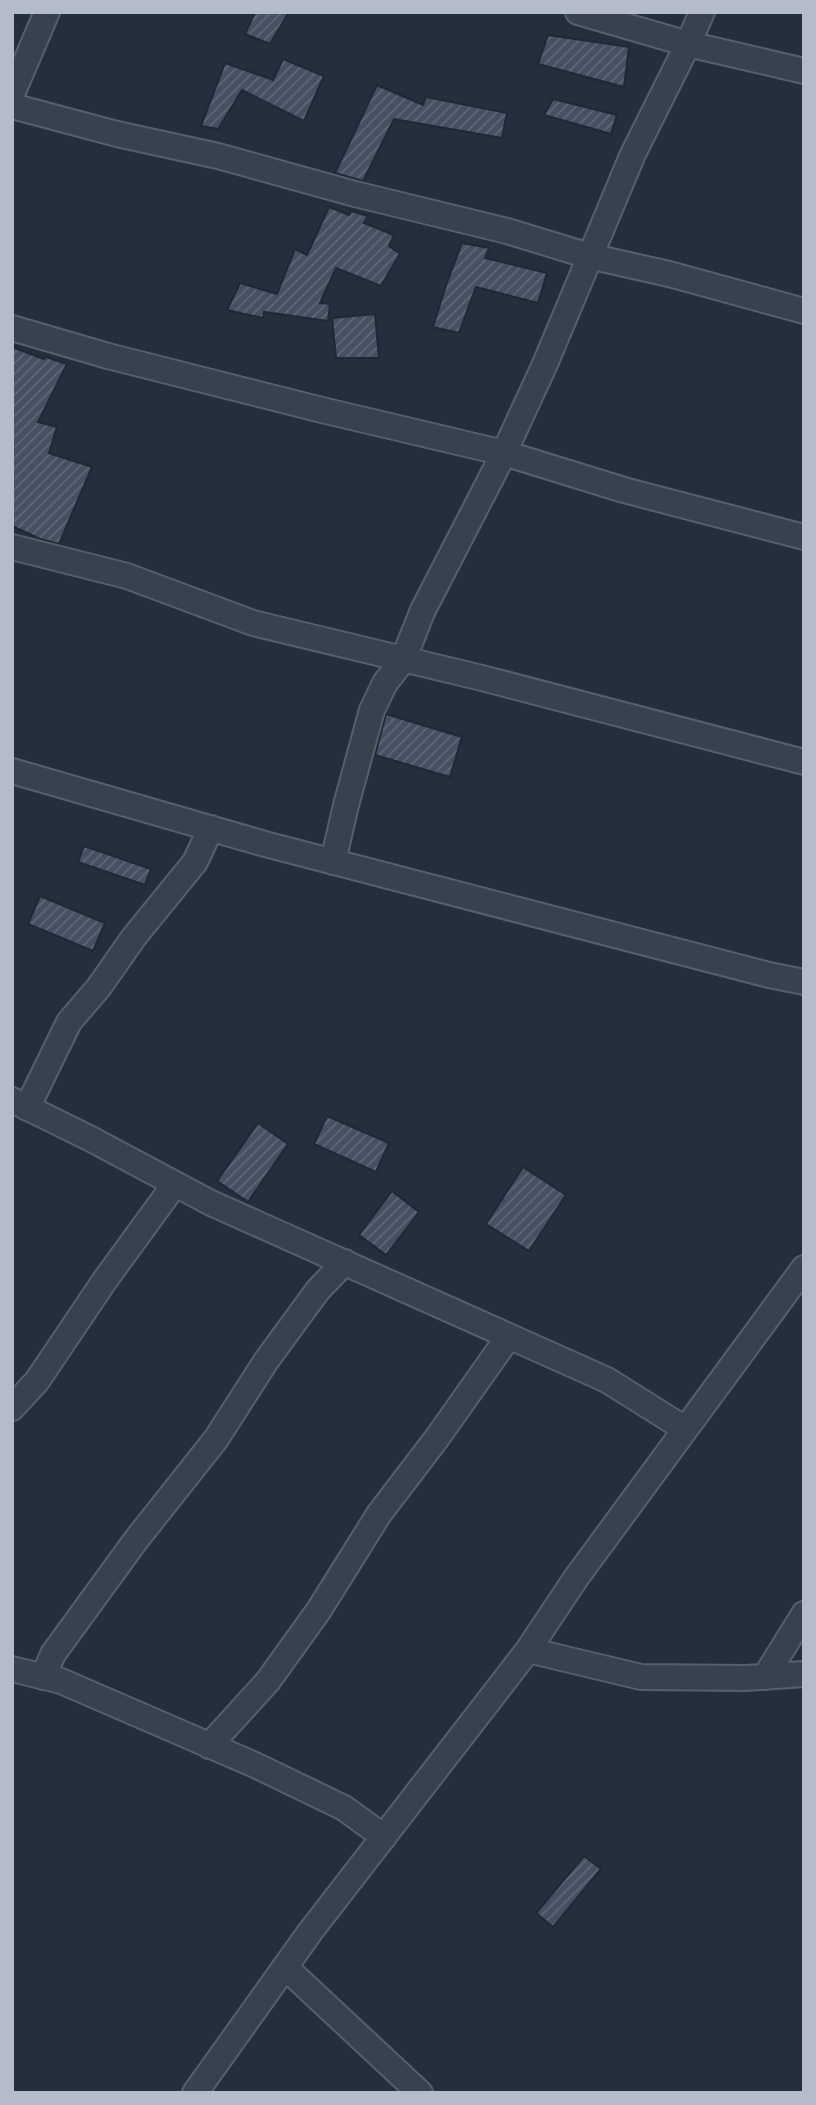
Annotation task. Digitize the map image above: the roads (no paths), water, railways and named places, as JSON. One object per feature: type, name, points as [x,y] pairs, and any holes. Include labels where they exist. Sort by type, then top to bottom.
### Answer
[{"type":"street","points":[[12,94],[47,12]]},
{"type":"street","points":[[578,12],[688,44],[804,71]]},
{"type":"street","points":[[333,862],[372,710],[385,683],[403,660],[423,610],[503,453],[545,364],[633,154],[702,12]]},
{"type":"street","points":[[12,106],[117,134],[218,156],[804,311]]},
{"type":"street","points":[[12,328],[108,356],[503,453],[624,490],[804,537]]},
{"type":"street","points":[[12,547],[127,576],[253,624],[482,678],[804,762]]},
{"type":"street","points":[[12,771],[333,862],[756,972],[804,982]]},
{"type":"street","points":[[211,828],[195,862],[69,1022],[20,1104],[211,1203],[607,1380],[685,1429]]},
{"type":"street","points":[[12,1408],[37,1381],[175,1184]]},
{"type":"street","points":[[43,1677],[53,1654],[136,1540],[216,1439],[266,1361],[311,1300],[345,1262]]},
{"type":"street","points":[[195,2093],[285,1967],[528,1650],[576,1578],[804,1268]]},
{"type":"street","points":[[209,1746],[275,1671],[319,1610],[379,1514],[509,1336]]},
{"type":"street","points":[[765,1677],[804,1614]]},
{"type":"street","points":[[528,1650],[641,1676],[765,1677],[804,1674]]},
{"type":"street","points":[[12,1669],[61,1681],[255,1765],[344,1808],[383,1837]]},
{"type":"street","points":[[285,1967],[420,2093]]}]
